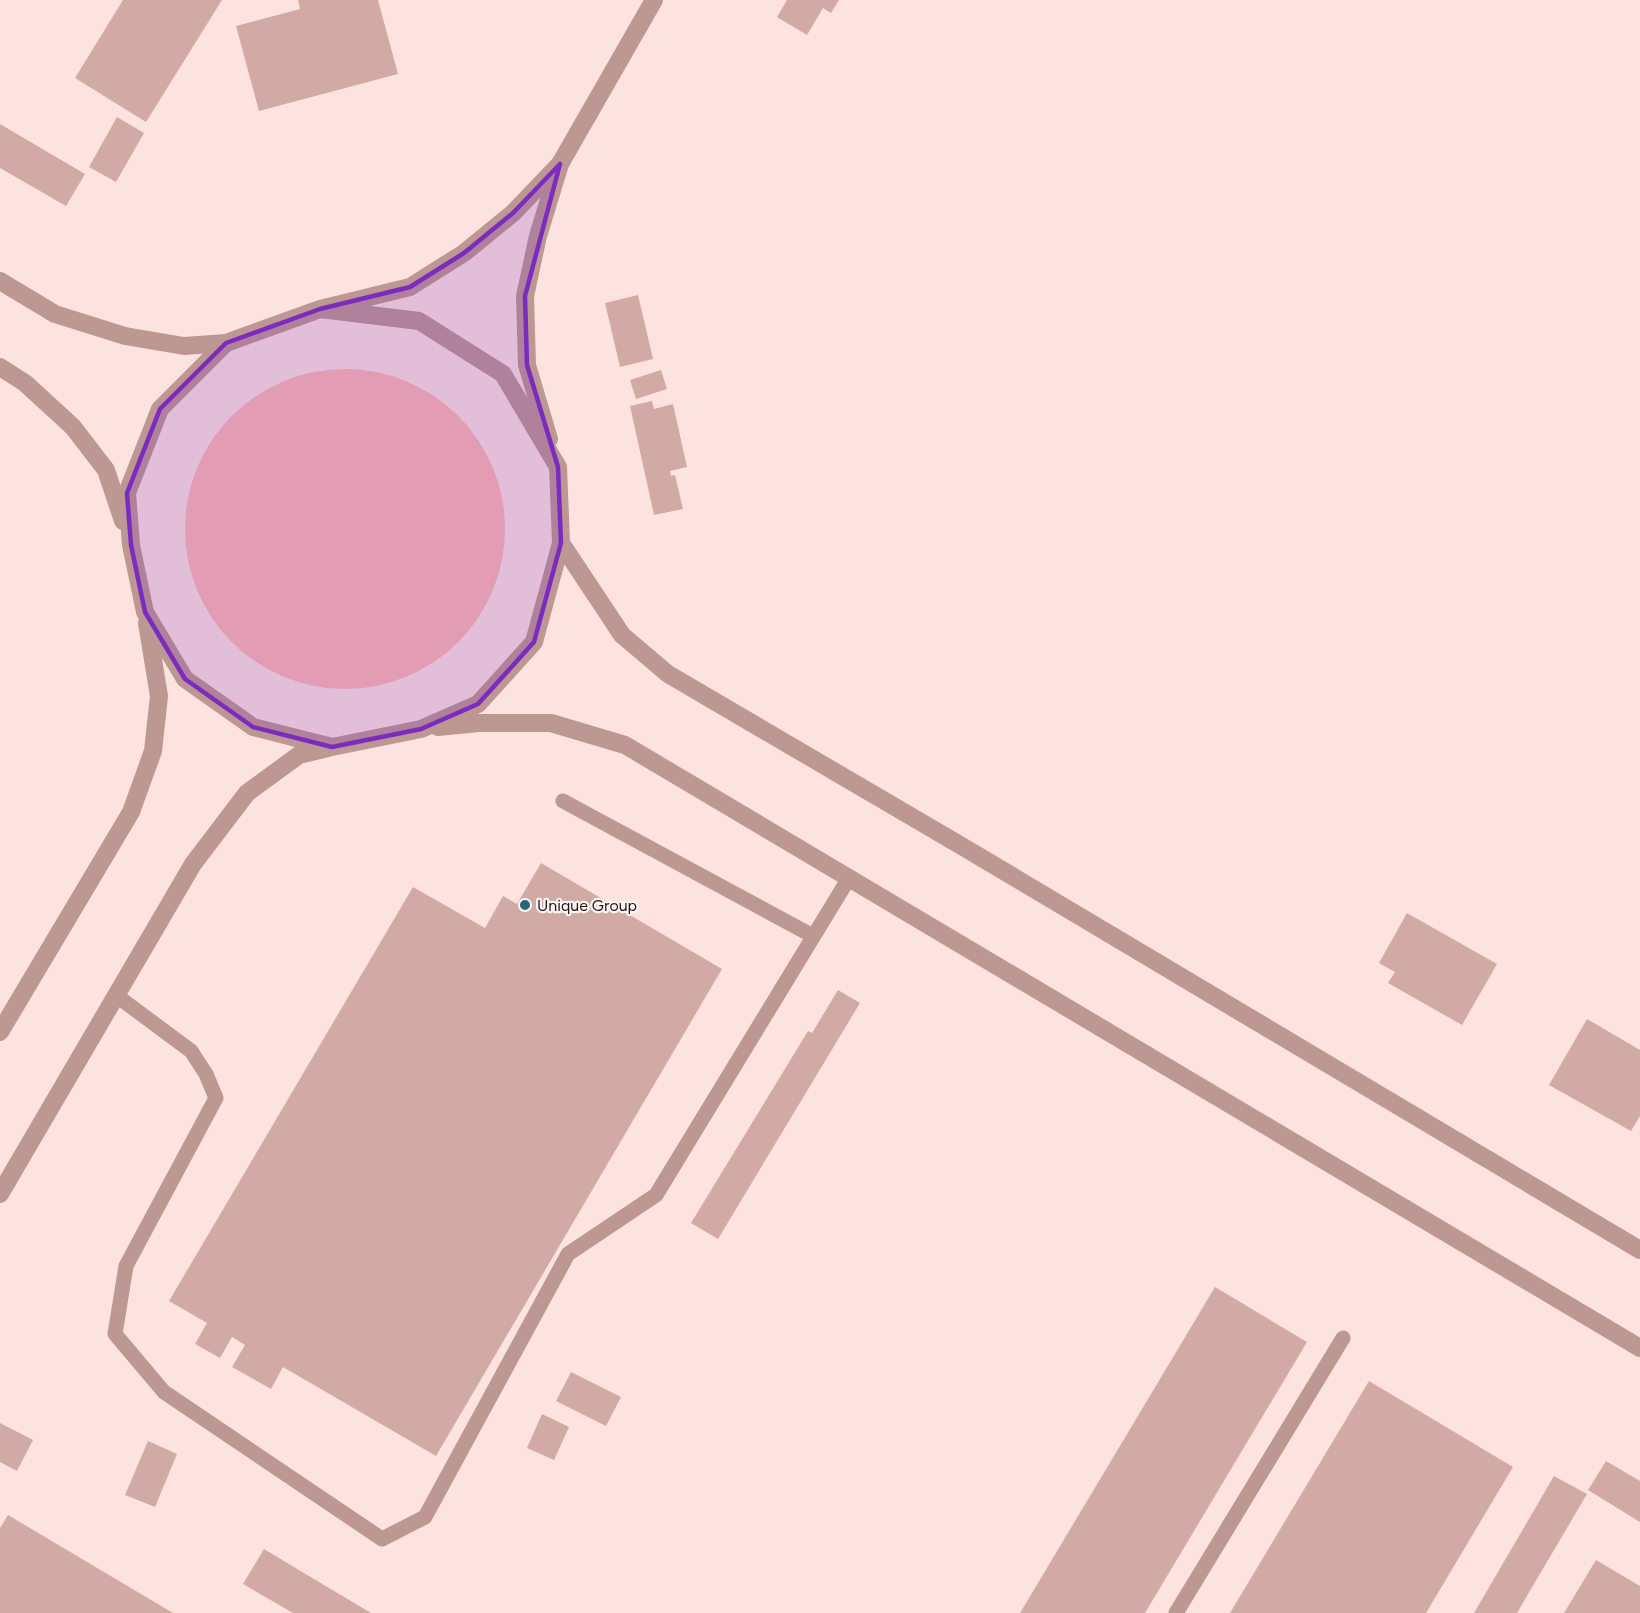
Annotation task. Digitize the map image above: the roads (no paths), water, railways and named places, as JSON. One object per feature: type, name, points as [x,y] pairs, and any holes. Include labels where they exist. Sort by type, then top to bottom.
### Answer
[{"type":"street","points":[[421,729],[478,704],[534,642],[561,543],[558,467],[527,366],[525,296],[538,236],[560,164],[654,0]]},
{"type":"street","points":[[0,281],[55,314],[125,336],[184,346],[226,343],[320,309],[410,287],[472,247],[513,213],[560,164]]},
{"type":"street","points":[[320,309],[419,321],[503,374],[558,467]]},
{"type":"street","points":[[131,545],[127,493],[160,409],[226,343]]},
{"type":"street","points":[[0,368],[26,382],[73,427],[106,470],[131,545],[159,696],[153,751],[130,812],[0,1032]]},
{"type":"street","points":[[561,543],[622,635],[668,674],[1640,1250]]},
{"type":"street","points":[[145,612],[185,679],[253,728],[332,747]]},
{"type":"street","points":[[0,1194],[193,864],[247,793],[299,755],[332,747],[421,729],[478,723],[551,723],[625,744],[1640,1348]]},
{"type":"lane","points":[[563,801],[813,936]]},
{"type":"lane","points":[[117,996],[191,1051],[206,1074],[216,1098],[126,1266],[115,1334],[164,1392],[382,1539],[425,1517],[568,1254],[656,1195],[849,878]]},
{"type":"lane","points":[[1176,1613],[1343,1338]]},
{"type":"place","name":"Unique Group","points":[[525,905]]}]
